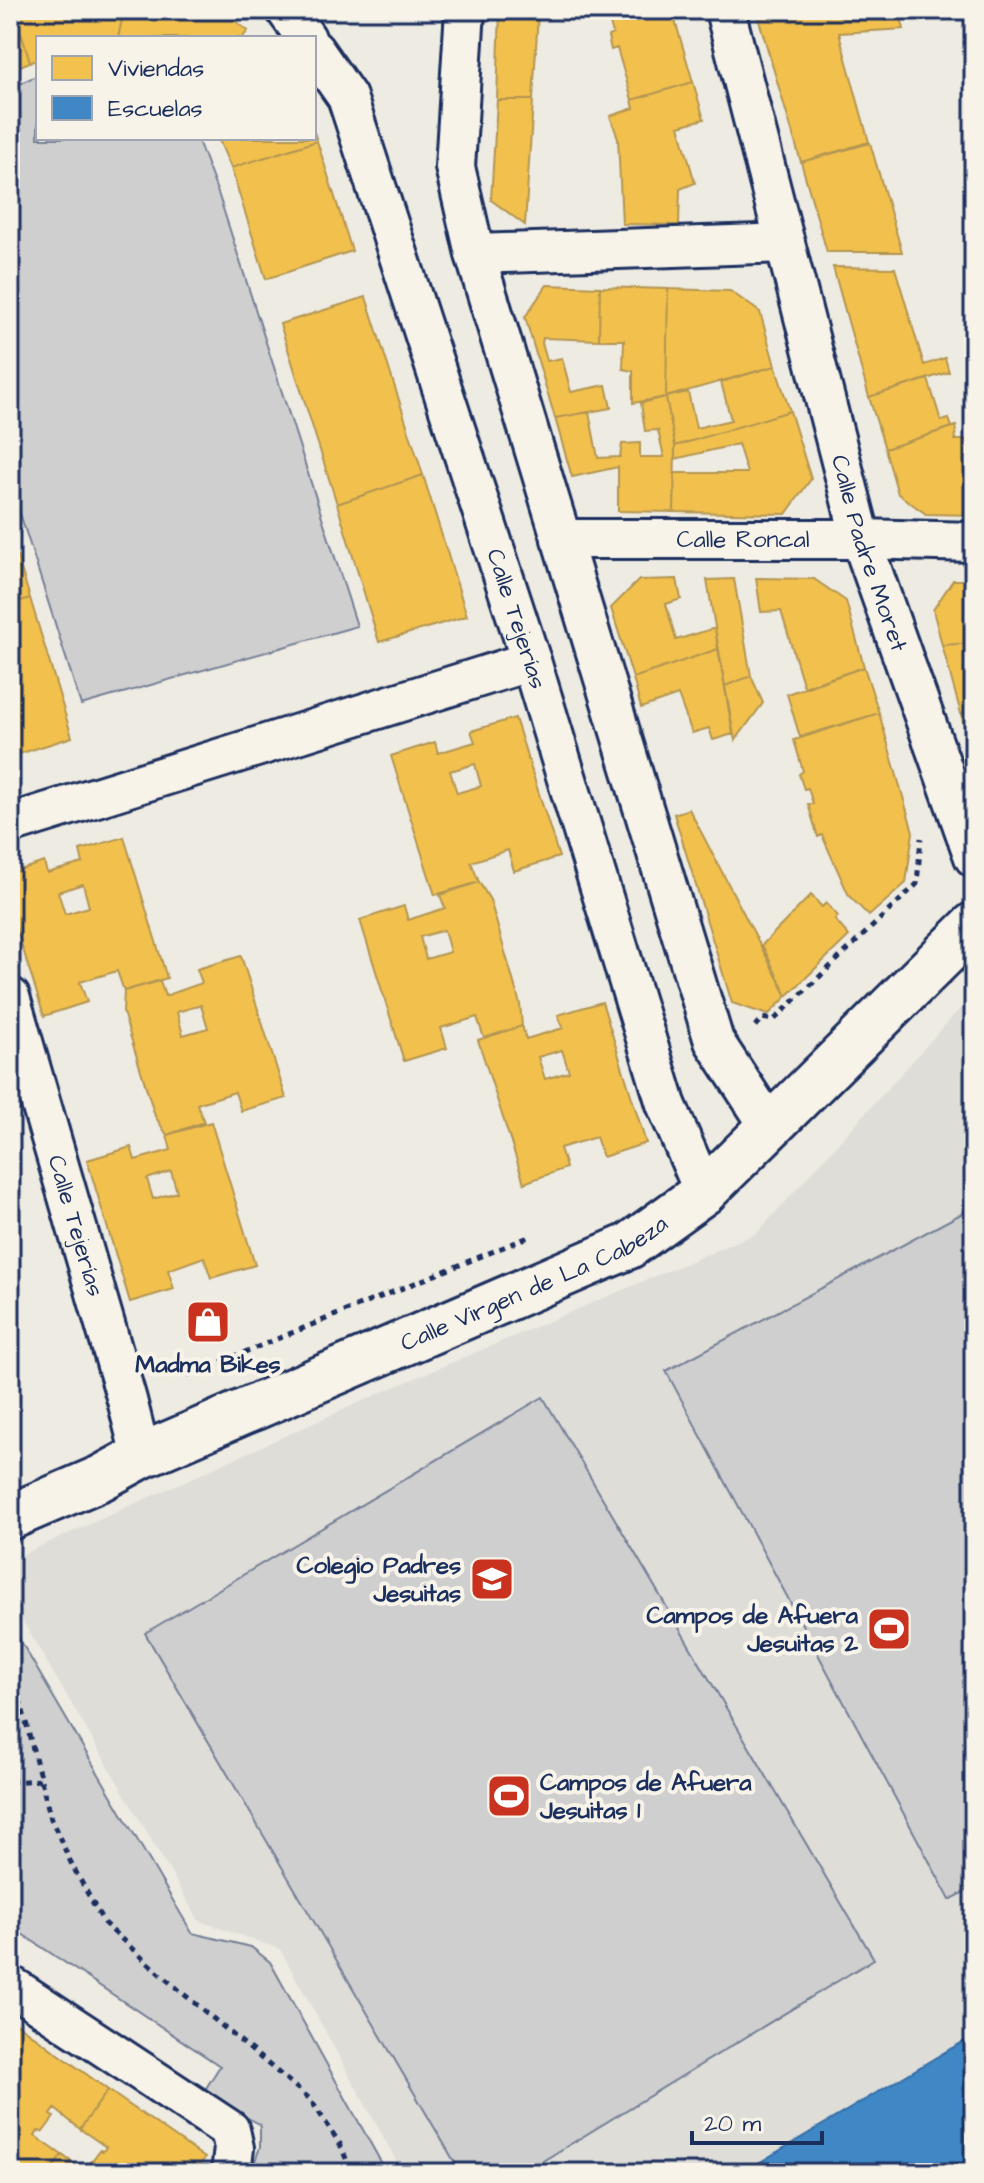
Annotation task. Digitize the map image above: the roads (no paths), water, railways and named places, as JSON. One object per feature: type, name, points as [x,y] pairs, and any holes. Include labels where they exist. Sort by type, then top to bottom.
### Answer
[{"type":"street","points":[[286,10],[305,36]]},
{"type":"street","points":[[465,10],[455,167],[475,254],[714,1041],[770,1127]]},
{"type":"street","name":"Calle Padre Moret","points":[[725,10],[861,539],[974,857]]},
{"type":"street","name":"Calle Tejerías","points":[[316,53],[347,97],[531,661],[666,1104],[704,1192]]},
{"type":"street","points":[[475,254],[785,243]]},
{"type":"street","name":"Calle Roncal","points":[[561,539],[974,542]]},
{"type":"street","points":[[10,824],[531,661]]},
{"type":"street","name":"Calle Virgen de La Cabeza","points":[[10,1517],[101,1478],[141,1456],[629,1246],[704,1192],[974,925]]},
{"type":"street","name":"Calle Tejerías","points":[[10,997],[141,1456]]},
{"type":"street","points":[[10,1985],[230,2130],[234,2148],[231,2173]]},
{"type":"place","name":"Madma Bikes","points":[[208,1322]]},
{"type":"place","name":"Colegio Padres Jesuitas","points":[[492,1579]]},
{"type":"place","name":"Campos de Afuera Jesuitas 2","points":[[889,1629]]},
{"type":"place","name":"Campos de Afuera Jesuitas 1","points":[[509,1796]]}]
